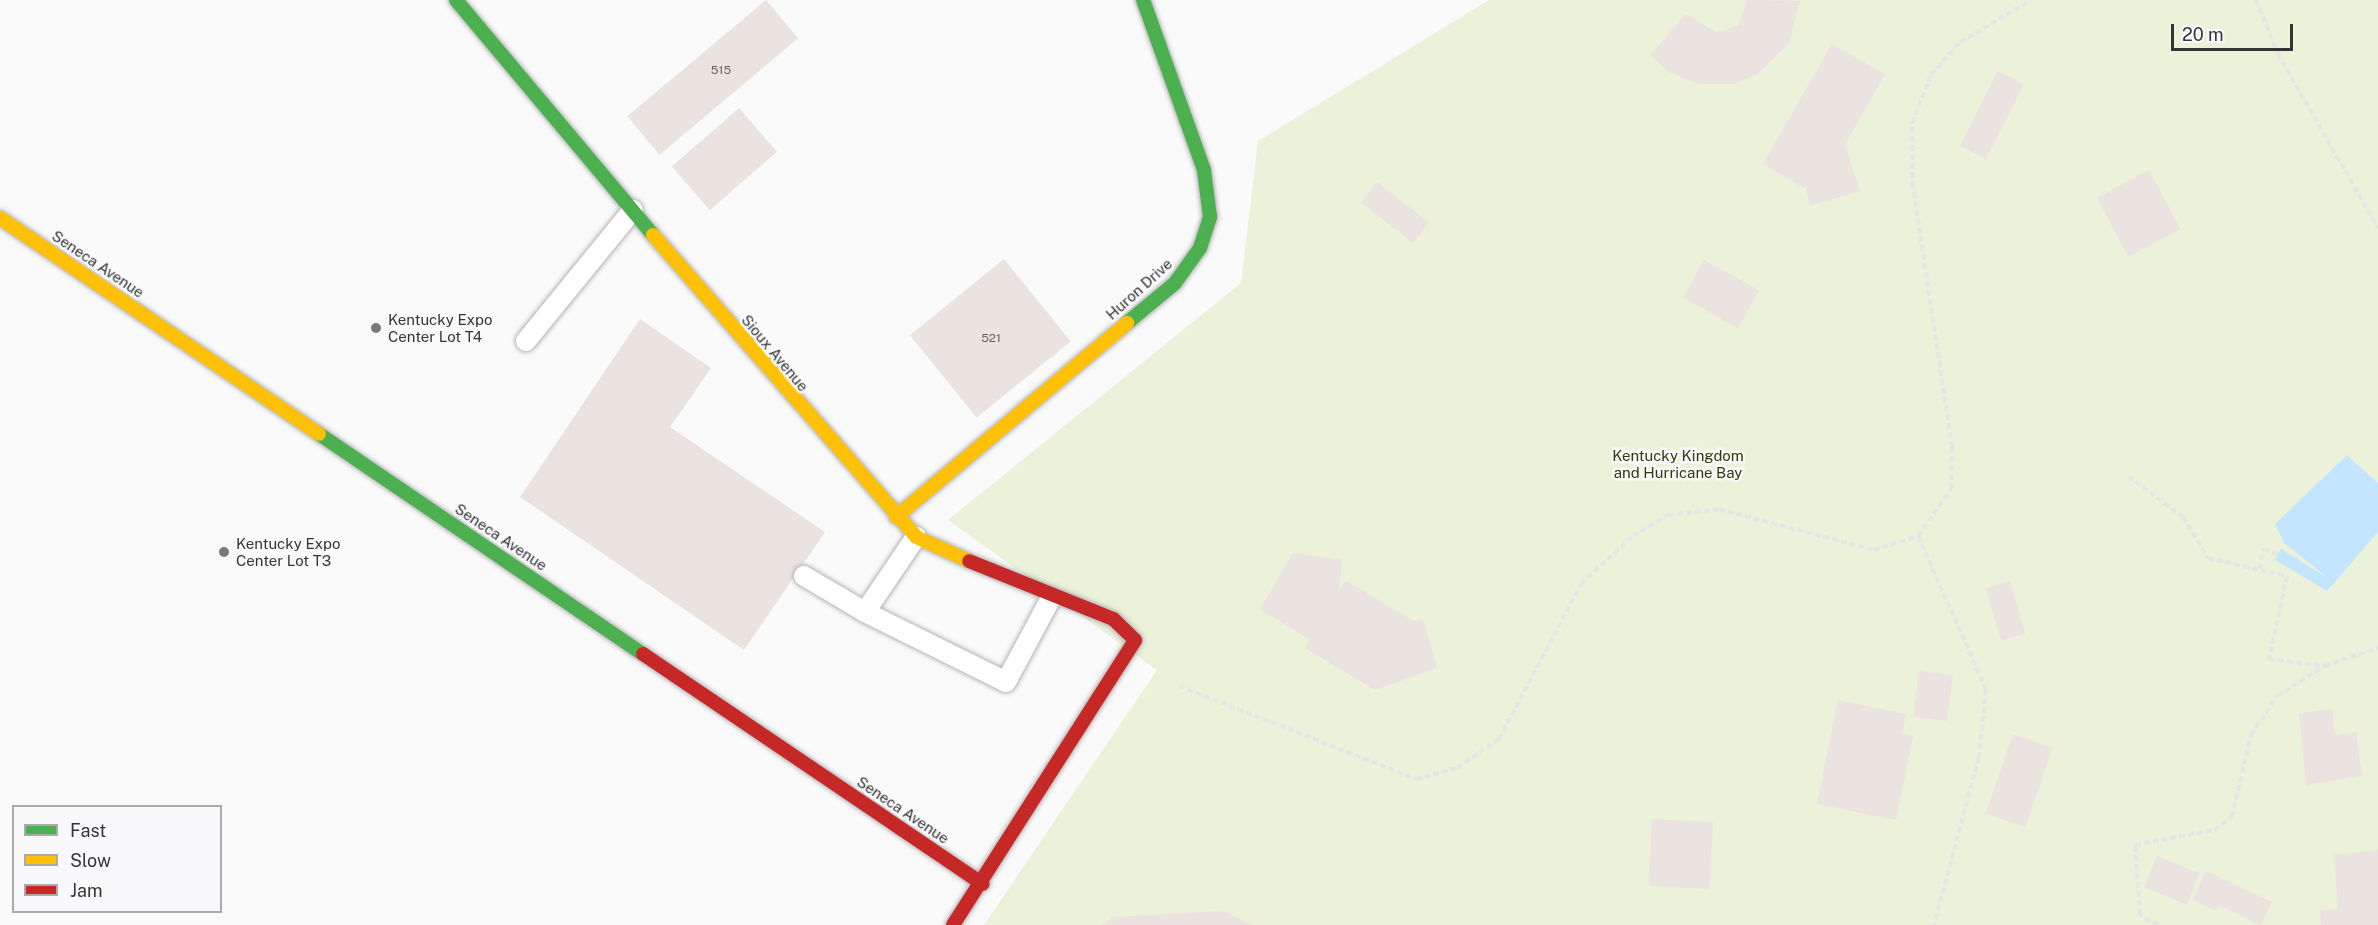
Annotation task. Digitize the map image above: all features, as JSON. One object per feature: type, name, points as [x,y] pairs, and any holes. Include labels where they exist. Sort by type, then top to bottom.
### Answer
[{"type":"street","name":"Sioux Avenue","points":[[456,0],[633,210],[896,517],[916,537],[1052,598],[1113,619],[1134,640],[982,884]]},
{"type":"street","name":"Huron Drive","points":[[896,517],[1174,283],[1200,248],[1210,217],[1207,183],[1143,0]]},
{"type":"street","name":"Seneca Avenue","points":[[0,218],[982,884]]},
{"type":"street","points":[[953,925],[982,884]]},
{"type":"lane","points":[[526,341],[633,210]]},
{"type":"lane","points":[[865,612],[916,537]]},
{"type":"lane","points":[[804,576],[865,612],[1006,682],[1052,598]]},
{"type":"path","points":[[1179,686],[1416,779],[1457,768],[1499,739],[1581,584],[1632,536],[1668,515],[1719,508],[1874,550],[1918,536],[1951,489],[1952,447],[1913,187],[1912,123],[1931,75],[1960,42],[2031,0]]},
{"type":"path","points":[[2256,0],[2278,54],[2378,228]]},
{"type":"path","points":[[2128,476],[2183,517],[2208,558],[2287,576],[2287,589],[2269,659],[2325,666]]},
{"type":"path","points":[[1918,536],[1986,689],[1979,757],[1934,925]]},
{"type":"path","points":[[2259,569],[2264,549],[2278,554]]},
{"type":"path","points":[[2158,925],[2140,915],[2135,845],[2214,830],[2232,817],[2251,735],[2277,696],[2325,666],[2378,648]]},
{"type":"green space","name":"Kentucky Kingdom and Hurricane Bay","points":[[1489,0],[2378,0],[2378,925],[984,925],[1157,670],[948,520],[1241,283],[1258,141]]},
{"type":"water","points":[[2347,455],[2378,483],[2378,532],[2327,591],[2275,560],[2281,549],[2328,578],[2284,543],[2275,524]]},
{"type":"building","points":[[766,0],[798,38],[659,155],[627,116]]},
{"type":"building","points":[[1747,0],[1800,1],[1789,43],[1758,74],[1734,84],[1699,84],[1669,72],[1650,55],[1686,14],[1717,33],[1739,25]]},
{"type":"building","points":[[1832,44],[1885,74],[1845,145],[1860,191],[1810,206],[1806,189],[1763,164]]},
{"type":"building","points":[[1998,71],[2024,84],[1986,159],[1960,146]]},
{"type":"building","points":[[739,108],[777,152],[710,210],[672,166]]},
{"type":"building","points":[[2149,170],[2180,229],[2128,257],[2097,198]]},
{"type":"building","points":[[1377,182],[1429,223],[1413,243],[1361,202]]},
{"type":"building","points":[[1004,259],[1071,341],[977,418],[910,335]]},
{"type":"building","points":[[1704,260],[1759,291],[1738,328],[1683,298]]},
{"type":"building","points":[[640,319],[711,368],[670,427],[825,532],[744,650],[520,497]]},
{"type":"building","points":[[1293,553],[1342,560],[1339,591],[1346,581],[1414,621],[1423,619],[1437,668],[1375,690],[1305,648],[1310,640],[1260,609]]},
{"type":"building","points":[[2010,581],[2025,634],[2001,641],[1986,588]]},
{"type":"building","points":[[1919,671],[1953,675],[1947,721],[1913,717]]},
{"type":"building","points":[[1838,700],[1906,714],[1902,734],[1913,736],[1896,820],[1817,804]]},
{"type":"building","points":[[2332,709],[2335,735],[2356,732],[2362,776],[2306,785],[2299,713]]},
{"type":"building","points":[[2013,734],[2053,748],[2025,827],[1986,813]]},
{"type":"building","points":[[1652,819],[1713,822],[1709,889],[1648,886]]},
{"type":"building","points":[[2378,850],[2378,925],[2321,925],[2320,910],[2338,909],[2334,855]]},
{"type":"building","points":[[2157,856],[2200,873],[2187,905],[2144,888]]},
{"type":"building","points":[[2206,871],[2272,902],[2261,925],[2219,905],[2216,911],[2192,900]]},
{"type":"building","points":[[1223,911],[1253,925],[1101,925],[1113,917]]},
{"type":"traffic: fast","points":[[456,0],[653,235]]},
{"type":"traffic: fast","points":[[1127,323],[1175,283],[1200,248],[1210,217],[1204,170],[1143,0]]},
{"type":"traffic: fast","points":[[319,434],[643,654]]},
{"type":"traffic: slow","points":[[0,218],[319,434]]},
{"type":"traffic: slow","points":[[653,235],[916,537],[969,561]]},
{"type":"traffic: slow","points":[[896,517],[1127,323]]},
{"type":"traffic: jam","points":[[953,925],[1135,640],[1113,619],[969,561]]},
{"type":"traffic: jam","points":[[643,654],[983,884]]},
{"type":"place","name":"Kentucky Expo Center Lot T4","points":[[376,328]]},
{"type":"place","name":"Kentucky Expo Center Lot T3","points":[[224,552]]}]
